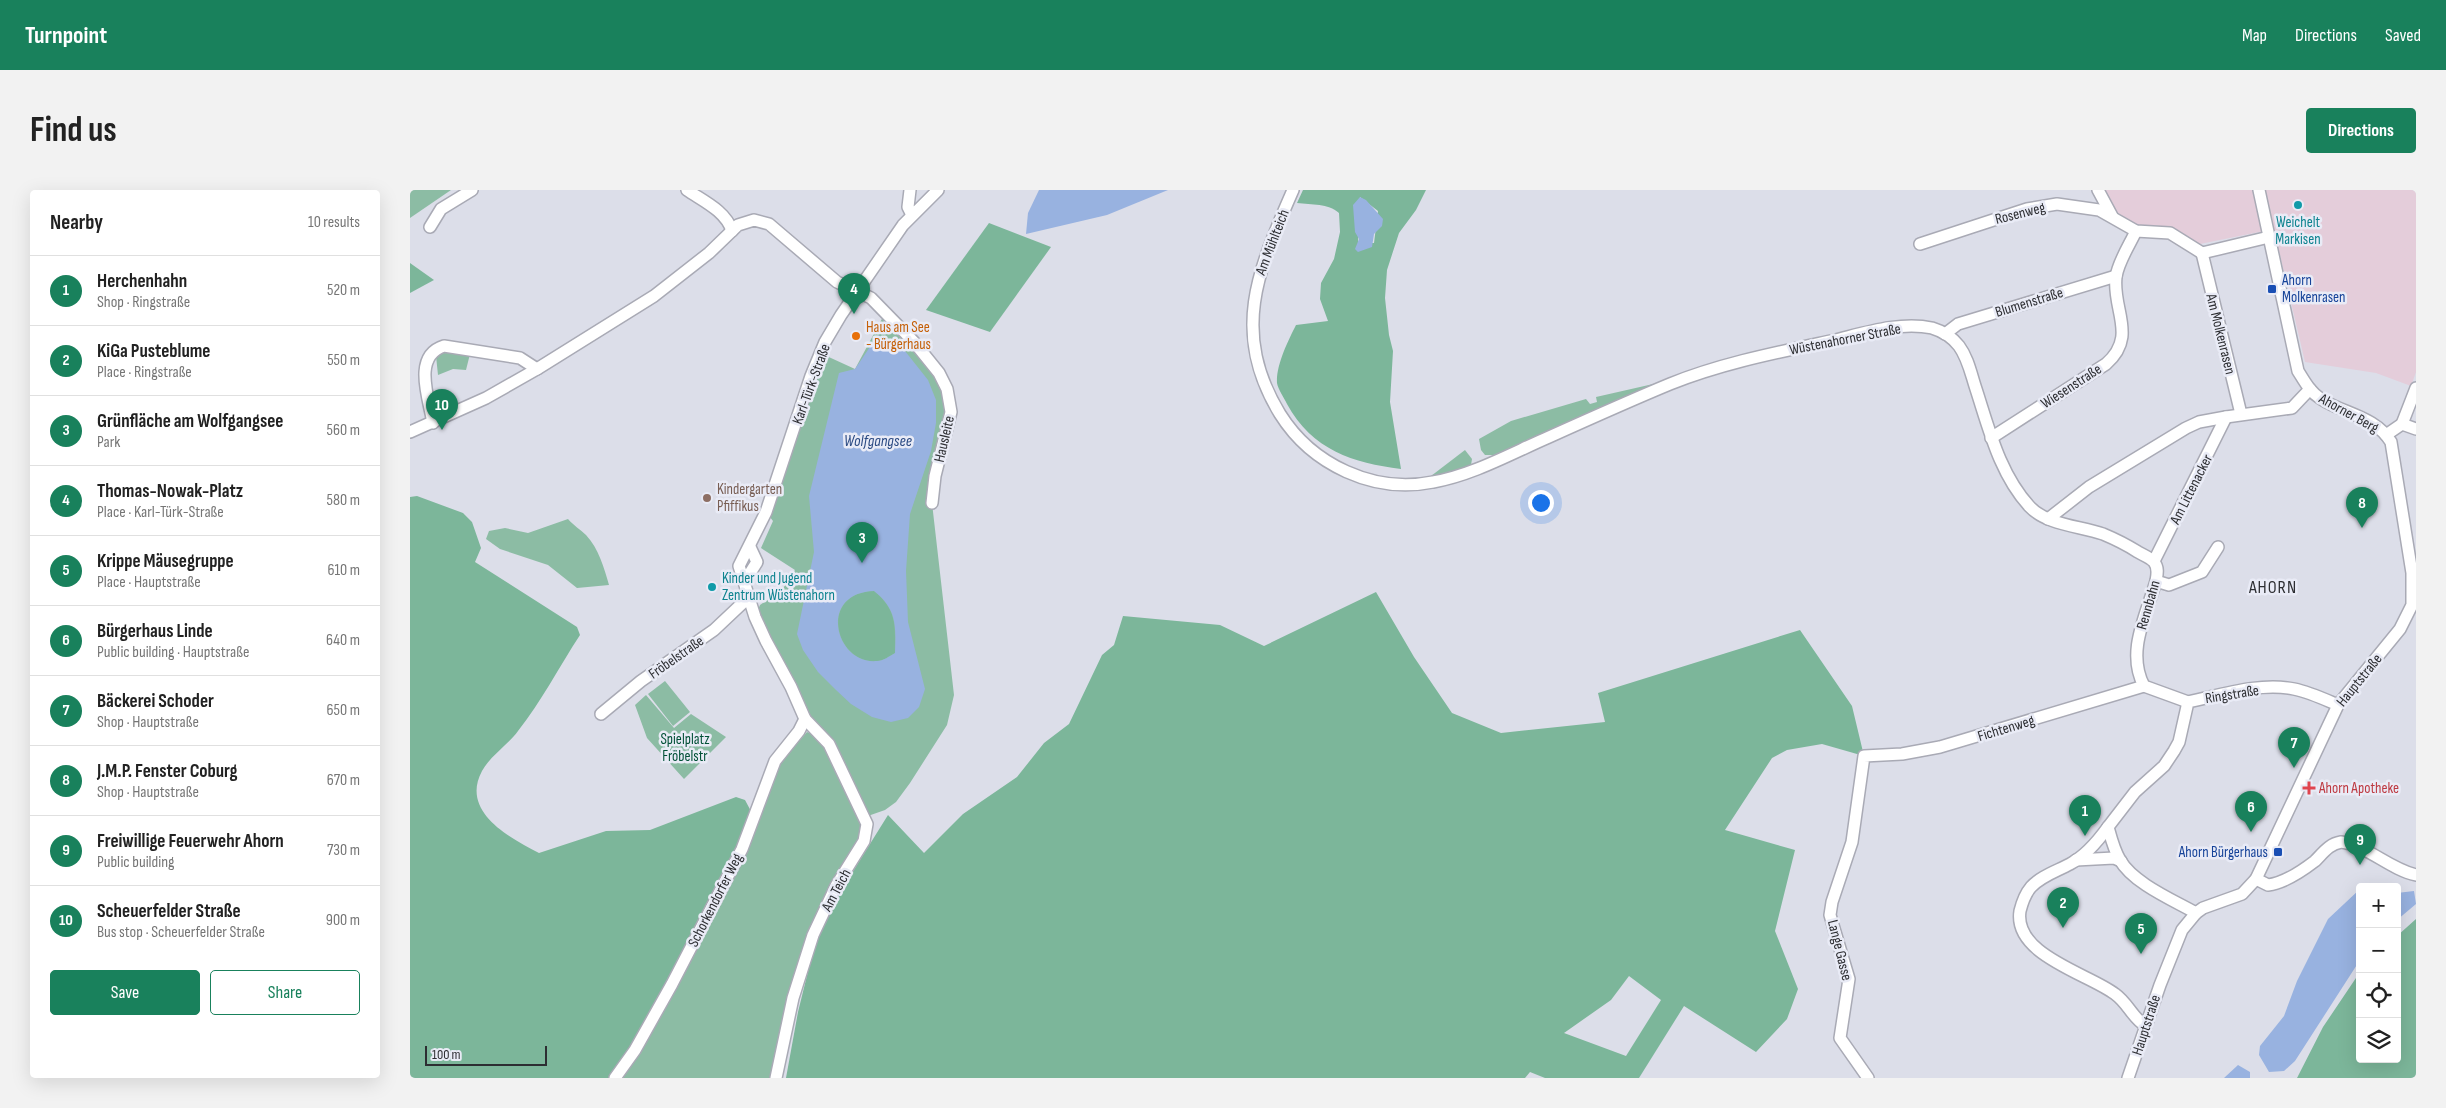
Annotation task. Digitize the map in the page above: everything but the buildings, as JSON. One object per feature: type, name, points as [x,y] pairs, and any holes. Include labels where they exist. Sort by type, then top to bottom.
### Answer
[{"type":"street","points":[[430,226],[441,209],[472,190]]},
{"type":"street","points":[[410,432],[433,424],[486,398],[537,369],[654,296],[702,259],[732,230],[724,216],[687,190]]},
{"type":"street","points":[[910,190],[908,207],[912,215]]},
{"type":"street","name":"Karl-Türk-Straße","points":[[805,719],[791,687],[766,641],[739,566],[769,503],[820,353],[840,315],[912,215],[938,190]]},
{"type":"street","name":"Am Mühlteich","points":[[1293,190],[1263,258],[1256,287],[1252,320],[1257,359],[1268,392],[1288,425],[1317,454],[1343,470]]},
{"type":"street","points":[[2098,190],[2112,216]]},
{"type":"street","name":"Ahorner Berg","points":[[2259,190],[2295,362],[2310,390],[2332,405],[2368,421],[2386,435]]},
{"type":"street","name":"Rosenweg","points":[[1920,244],[2027,209],[2057,204],[2085,206],[2112,216],[2136,231]]},
{"type":"street","name":"Hausleite","points":[[732,230],[746,221],[762,221],[837,282],[858,291],[876,303],[914,342],[939,373],[947,389],[951,412],[935,476],[932,504]]},
{"type":"street","points":[[2116,276],[2136,231],[2170,232],[2202,253],[2269,237]]},
{"type":"street","name":"Am Molkenrasen","points":[[2202,253],[2240,414]]},
{"type":"street","name":"Blumenstraße","points":[[1945,334],[1958,324],[2116,276]]},
{"type":"street","name":"Wiesenstraße","points":[[1991,438],[2111,360],[2122,342],[2123,329],[2116,276]]},
{"type":"street","name":"Wüstenahorner Straße","points":[[1343,470],[1375,481],[1411,485],[1430,483],[1472,470],[1702,372],[1870,332],[1914,327],[1931,328],[1945,334]]},
{"type":"street","points":[[1945,334],[1959,346],[1966,358],[1991,438],[2015,490],[2035,512],[2048,519],[2089,486],[2186,428],[2199,422],[2240,414],[2292,408],[2310,390]]},
{"type":"street","points":[[433,424],[425,369],[427,358],[437,348],[444,346],[520,358],[537,369]]},
{"type":"street","points":[[2386,435],[2402,424],[2416,388]]},
{"type":"street","name":"Am Littenacker","points":[[2154,560],[2226,417]]},
{"type":"street","points":[[2402,424],[2416,429]]},
{"type":"street","name":"Hauptstraße","points":[[2128,1078],[2173,949],[2182,930],[2196,913],[2203,908],[2242,894],[2256,878],[2338,704],[2400,629],[2414,605],[2412,573],[2393,449],[2386,435]]},
{"type":"street","name":"Rennbahn","points":[[2048,519],[2122,542],[2154,560],[2158,570],[2156,581],[2137,646],[2136,666],[2144,686]]},
{"type":"street","points":[[2156,581],[2169,585],[2202,572],[2218,547]]},
{"type":"street","name":"Fröbelstraße","points":[[601,714],[641,681],[697,643],[749,597]]},
{"type":"street","points":[[2144,686],[2188,702]]},
{"type":"street","name":"Fichtenweg","points":[[1864,756],[1902,754],[1940,748],[2144,686]]},
{"type":"street","name":"Ringstraße","points":[[2146,1026],[2139,1022],[2128,1006],[2116,994],[2072,971],[2037,948],[2021,926],[2022,904],[2030,888],[2048,875],[2076,860],[2108,827],[2116,814],[2135,792],[2164,766],[2179,742],[2188,702],[2250,689],[2281,688],[2299,690],[2338,704]]},
{"type":"street","name":"Schorkendorfer Weg","points":[[615,1078],[635,1050],[672,984],[742,849],[775,761],[799,731],[805,719]]},
{"type":"street","name":"Am Teich","points":[[776,1078],[793,998],[813,935],[836,886],[867,834],[865,816],[829,744],[805,719]]},
{"type":"street","name":"Lange Gasse","points":[[1864,756],[1856,823],[1846,862],[1832,902],[1830,915],[1849,979],[1840,1038],[1868,1078]]},
{"type":"street","points":[[2108,827],[2121,861],[2145,884],[2196,913]]},
{"type":"street","points":[[2256,878],[2268,885],[2286,880],[2315,860],[2328,848],[2341,842],[2353,845],[2405,872],[2416,875]]},
{"type":"street","name":"Ringstraße","points":[[2076,860],[2114,858],[2121,861]]},
{"type":"shaded area","points":[[2104,190],[2416,190],[2416,372],[2411,386],[2376,373],[2305,362],[2274,229],[2200,244],[2171,230],[2137,227],[2113,209]]},
{"type":"green space","points":[[410,190],[451,190],[410,218]]},
{"type":"green space","points":[[1303,190],[1426,190],[1416,210],[1399,233],[1387,270],[1385,298],[1389,335],[1393,351],[1390,402],[1401,469],[1366,463],[1350,458],[1335,452],[1321,443],[1297,420],[1277,383],[1280,361],[1296,325],[1328,321],[1320,299],[1321,283],[1334,259],[1340,232],[1339,213],[1335,210],[1320,205],[1297,203]],"holes":[[[1360,197],[1378,211],[1374,243],[1358,243]]]},
{"type":"green space","points":[[989,223],[1051,247],[990,332],[926,310]]},
{"type":"green space","points":[[410,263],[434,280],[410,293]]},
{"type":"green space","points":[[884,315],[934,370],[947,403],[932,503],[954,695],[947,725],[910,783],[896,802],[885,810],[865,817],[829,744],[805,719],[755,617],[760,605],[782,590],[795,570],[761,548],[773,521],[766,512],[820,353],[855,369]]},
{"type":"green space","points":[[442,351],[470,354],[466,370],[453,369],[438,375],[436,356]]},
{"type":"green space","points":[[1662,382],[1494,455],[1485,455],[1481,450],[1479,439],[1511,421],[1586,399],[1590,404],[1597,402],[1596,397]]},
{"type":"green space","points":[[1465,450],[1472,459],[1471,465],[1451,473],[1431,476]]},
{"type":"green space","points":[[417,496],[463,513],[472,522],[481,548],[475,562],[577,627],[580,635],[526,720],[482,771],[477,786],[478,799],[483,811],[491,822],[515,840],[539,853],[606,831],[650,830],[736,797],[745,800],[753,815],[742,846],[615,1078],[410,1078],[410,497]]},
{"type":"green space","points":[[568,519],[591,540],[609,585],[577,588],[548,565],[500,549],[486,539],[489,531],[505,528],[528,533]]},
{"type":"green space","points":[[874,591],[882,598],[891,612],[895,634],[895,653],[877,661],[863,659],[851,652],[843,641],[839,628],[839,615],[845,603],[856,595]]},
{"type":"green space","points":[[1376,592],[1414,657],[1452,713],[1501,733],[1605,722],[1598,693],[1800,630],[1852,706],[1864,756],[1822,744],[1787,750],[1772,758],[1725,830],[1795,850],[1775,931],[1798,989],[1787,1019],[1756,1052],[1684,1006],[1639,1078],[1545,1078],[1530,1072],[1525,1078],[786,1078],[798,1012],[816,939],[850,876],[888,815],[924,853],[963,814],[1017,777],[1044,743],[1069,724],[1102,655],[1114,645],[1123,616],[1220,625],[1264,646]],"holes":[[[1629,976],[1661,1000],[1626,1056],[1564,1033],[1611,1000]]]},
{"type":"green space","points":[[665,681],[690,712],[673,726],[648,694]]},
{"type":"green space","name":"Spielplatz Fröbelstr","points":[[646,695],[674,728],[691,714],[726,737],[684,779],[647,738],[635,705]]},
{"type":"green space","points":[[807,732],[817,736],[826,749],[860,814],[863,834],[835,885],[773,1078],[619,1078],[773,771]]},
{"type":"green space","points":[[2416,919],[2416,1078],[2297,1078],[2323,1027],[2356,978],[2356,1063],[2401,1063],[2401,932]]},
{"type":"water","points":[[1039,190],[1168,190],[1107,215],[1026,234],[1028,213]]},
{"type":"water","points":[[1360,197],[1366,200],[1383,219],[1382,226],[1374,234],[1372,247],[1358,252],[1355,249],[1359,239],[1355,232],[1353,205]]},
{"type":"water","name":"Wolfgangsee","points":[[878,335],[905,351],[928,380],[936,400],[936,423],[931,451],[910,514],[906,571],[908,622],[925,689],[919,707],[908,718],[891,722],[872,717],[851,704],[836,690],[818,672],[803,650],[797,634],[814,552],[809,496],[839,373],[855,369]],"holes":[[[874,591],[882,598],[894,619],[895,653],[879,661],[862,659],[851,652],[843,641],[838,628],[839,615],[845,603],[856,595]]]},
{"type":"water","points":[[2414,891],[2416,904],[2401,917],[2401,893]]},
{"type":"water","points":[[2356,893],[2356,966],[2295,1061],[2284,1071],[2269,1072],[2259,1055],[2260,1046],[2284,1016],[2297,981],[2328,919]]},
{"type":"water","points":[[2238,1065],[2250,1072],[2250,1078],[2224,1078]]},
{"type":"place","name":"Weichelt Markisen","points":[[2298,205]]},
{"type":"place","name":"Ahorn Molkenrasen","points":[[2272,289]]},
{"type":"place","name":"Thomas-Nowak-Platz","points":[[854,314]]},
{"type":"place","name":"Haus am See - Bürgerhaus","points":[[856,336]]},
{"type":"place","name":"Scheuerfelder Straße","points":[[442,430]]},
{"type":"place","name":"Kindergarten Pfiffikus","points":[[707,498]]},
{"type":"place","name":"J.M.P. Fenster Coburg","points":[[2362,528]]},
{"type":"place","name":"Grünfläche am Wolfgangsee","points":[[862,563]]},
{"type":"place","name":"Kinder und Jugend Zentrum Wüstenahorn","points":[[712,587]]},
{"type":"place","name":"Bäckerei Schoder","points":[[2294,768]]},
{"type":"place","name":"Ahorn Apotheke","points":[[2309,788]]},
{"type":"place","name":"Bürgerhaus Linde","points":[[2251,832]]},
{"type":"place","name":"Herchenhahn","points":[[2085,836]]},
{"type":"place","name":"Ahorn Bürgerhaus","points":[[2278,852]]},
{"type":"place","name":"Freiwillige Feuerwehr Ahorn","points":[[2360,865]]},
{"type":"place","name":"KiGa Pusteblume","points":[[2063,928]]},
{"type":"place","name":"Krippe Mäusegruppe","points":[[2141,954]]},
{"type":"district","name":"AHORN","points":[[2273,587]]}]
